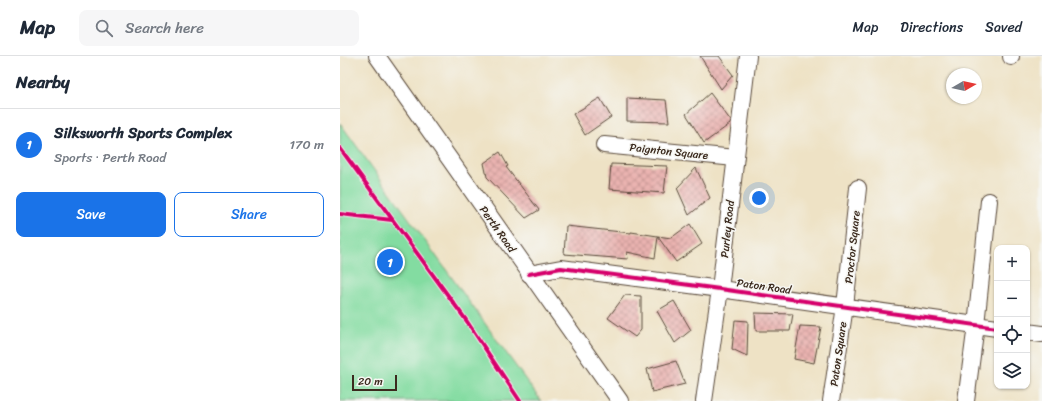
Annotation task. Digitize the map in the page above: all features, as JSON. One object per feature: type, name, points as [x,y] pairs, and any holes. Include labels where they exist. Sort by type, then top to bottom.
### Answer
[{"type":"street","name":"Perth Road","points":[[376,56],[620,401]]},
{"type":"street","name":"Purley Road","points":[[704,401],[720,289],[748,56]]},
{"type":"street","name":"Paignton Square","points":[[604,145],[735,158]]},
{"type":"street","name":"Proctor Square","points":[[845,306],[858,188]]},
{"type":"street","points":[[966,401],[976,325],[988,201]]},
{"type":"street","name":"Paton Road","points":[[529,274],[561,268],[994,328]]},
{"type":"street","name":"Paton Square","points":[[831,401],[845,306]]},
{"type":"street","points":[[1030,332],[1042,334]]},
{"type":"green space","points":[[340,123],[541,401],[340,401]]},
{"type":"building","points":[[700,56],[719,56],[733,75],[721,89]]},
{"type":"building","points":[[710,93],[731,121],[730,124],[704,143],[686,114]]},
{"type":"building","points":[[600,98],[611,117],[585,135],[573,114]]},
{"type":"building","points":[[627,98],[666,100],[669,122],[627,121]]},
{"type":"building","points":[[500,152],[508,166],[506,167],[539,210],[526,218],[487,177],[484,163]]},
{"type":"building","points":[[611,164],[667,166],[664,193],[609,189]]},
{"type":"building","points":[[696,168],[710,198],[689,215],[677,188]]},
{"type":"building","points":[[690,224],[702,244],[676,262],[658,237],[655,258],[627,252],[628,259],[564,254],[566,226],[631,232],[671,238]]},
{"type":"building","points":[[625,295],[641,296],[641,330],[635,337],[608,318]]},
{"type":"building","points":[[674,301],[691,330],[675,343],[657,311]]},
{"type":"building","points":[[755,313],[793,314],[790,331],[756,331]]},
{"type":"building","points":[[735,320],[748,321],[747,356],[732,349]]},
{"type":"building","points":[[800,326],[821,327],[814,363],[794,359]]},
{"type":"building","points":[[676,361],[685,384],[652,392],[647,369]]},
{"type":"cycle path","points":[[340,148],[466,320],[520,401]]},
{"type":"cycle path","points":[[340,214],[392,220]]},
{"type":"cycle path","points":[[529,274],[561,268],[994,328]]},
{"type":"place","name":"Silksworth Sports Complex","points":[[390,262]]}]
